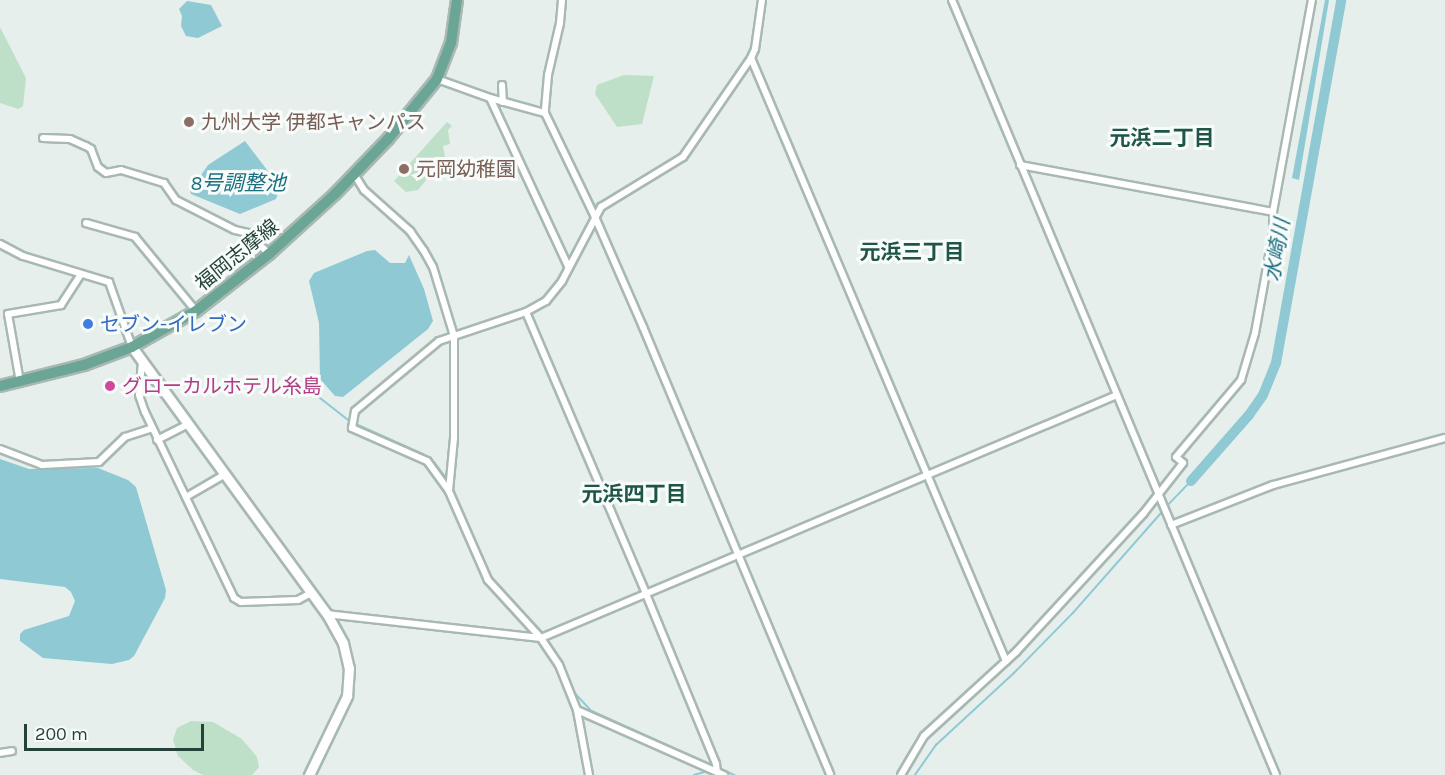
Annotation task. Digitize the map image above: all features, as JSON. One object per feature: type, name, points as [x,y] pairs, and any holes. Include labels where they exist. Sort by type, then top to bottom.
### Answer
[{"type":"main road","name":"福岡志摩線","points":[[0,386],[84,365],[132,347],[196,310],[269,254],[388,140],[437,79],[451,44],[457,0]]},
{"type":"street","points":[[562,0],[548,75],[545,113],[595,217],[830,775]]},
{"type":"street","points":[[589,775],[578,710],[559,665],[543,637],[488,580],[449,491],[427,461],[352,428],[355,411],[439,341],[526,312],[546,301],[568,268],[601,207],[683,157],[751,58],[755,49],[762,0]]},
{"type":"street","points":[[952,0],[1275,775]]},
{"type":"street","points":[[901,775],[924,736],[1006,661],[1104,557],[1183,463],[1176,457],[1241,380],[1255,333],[1273,234],[1273,212],[1294,109],[1312,0]]},
{"type":"street","points":[[751,58],[1006,661]]},
{"type":"street","points":[[437,79],[490,98],[545,113]]},
{"type":"street","points":[[502,85],[503,102]]},
{"type":"street","points":[[490,98],[568,268]]},
{"type":"street","points":[[43,138],[70,139],[86,146],[91,149],[98,167],[106,173],[121,170],[164,183],[176,200],[235,230],[248,233],[269,254]]},
{"type":"street","points":[[1020,165],[1273,212]]},
{"type":"street","points":[[354,174],[364,190],[410,231],[424,251],[433,267],[454,336],[454,438],[449,491]]},
{"type":"street","points":[[86,223],[135,237],[196,310]]},
{"type":"street","points":[[0,244],[23,256],[110,282],[132,347],[326,614],[343,643],[349,682],[343,706],[309,775]]},
{"type":"street","points":[[20,382],[8,314],[61,305],[81,274]]},
{"type":"street","points":[[526,312],[720,774]]},
{"type":"street","points":[[142,362],[139,395],[157,440],[236,601],[298,600],[311,593]]},
{"type":"street","points":[[326,614],[543,637],[1117,395]]},
{"type":"street","points":[[157,440],[187,425]]},
{"type":"street","points":[[0,449],[42,465],[99,462],[125,437],[152,428]]},
{"type":"street","points":[[1171,525],[1273,485],[1445,438]]},
{"type":"street","points":[[186,496],[224,475]]},
{"type":"street","points":[[578,710],[720,774]]},
{"type":"street","points":[[0,753],[12,751]]},
{"type":"green space","points":[[0,27],[26,78],[23,106],[18,109],[0,103]]},
{"type":"green space","points":[[624,75],[654,76],[642,124],[617,127],[595,94],[597,85]]},
{"type":"green space","points":[[447,122],[452,126],[448,130],[450,144],[443,146],[445,157],[418,190],[406,192],[394,181]]},
{"type":"green space","points":[[191,721],[213,722],[242,739],[257,757],[259,767],[252,775],[203,775],[193,770],[178,756],[173,740],[177,728]]},
{"type":"water","points":[[1325,0],[1329,0],[1299,180],[1292,178]]},
{"type":"water","points":[[187,1],[211,5],[222,26],[198,38],[186,36],[181,26],[182,16],[179,9]]},
{"type":"water","name":"8号調整池","points":[[245,141],[280,187],[276,199],[240,214],[191,194],[190,191],[208,165]]},
{"type":"water","points":[[375,250],[390,263],[405,263],[409,255],[424,289],[433,321],[428,329],[343,397],[335,396],[320,379],[319,323],[309,281],[314,273],[367,251]]},
{"type":"water","points":[[0,459],[29,469],[98,468],[128,480],[136,487],[166,590],[165,598],[134,656],[129,660],[112,664],[43,658],[20,641],[20,634],[24,630],[69,616],[75,601],[71,592],[65,587],[0,579]]},
{"type":"waterway","name":"水崎川","points":[[1191,481],[1249,415],[1263,395],[1276,363],[1341,0]]},
{"type":"waterway","points":[[314,393],[351,422]]},
{"type":"waterway","points":[[356,424],[423,454],[435,463],[447,479]]},
{"type":"waterway","points":[[1167,506],[1191,481]]},
{"type":"waterway","points":[[452,489],[492,578],[513,603]]},
{"type":"waterway","points":[[915,775],[936,745],[1014,673],[1073,613],[1162,512]]},
{"type":"waterway","points":[[522,613],[542,634]]},
{"type":"waterway","points":[[547,639],[563,664],[575,693],[592,711],[714,766]]},
{"type":"waterway","points":[[572,705],[586,775]]},
{"type":"waterway","points":[[719,768],[735,775]]},
{"type":"waterway","points":[[694,775],[708,771]]},
{"type":"place","name":"九州大学 伊都キャンパス","points":[[189,122]]},
{"type":"place","name":"元岡幼稚園","points":[[404,169]]},
{"type":"place","name":"セブン-イレブン","points":[[88,324]]},
{"type":"place","name":"グローカルホテル糸島","points":[[110,386]]},
{"type":"district","name":"元浜二丁目","points":[[1162,138]]},
{"type":"district","name":"元浜三丁目","points":[[912,252]]},
{"type":"district","name":"元浜四丁目","points":[[634,494]]}]
